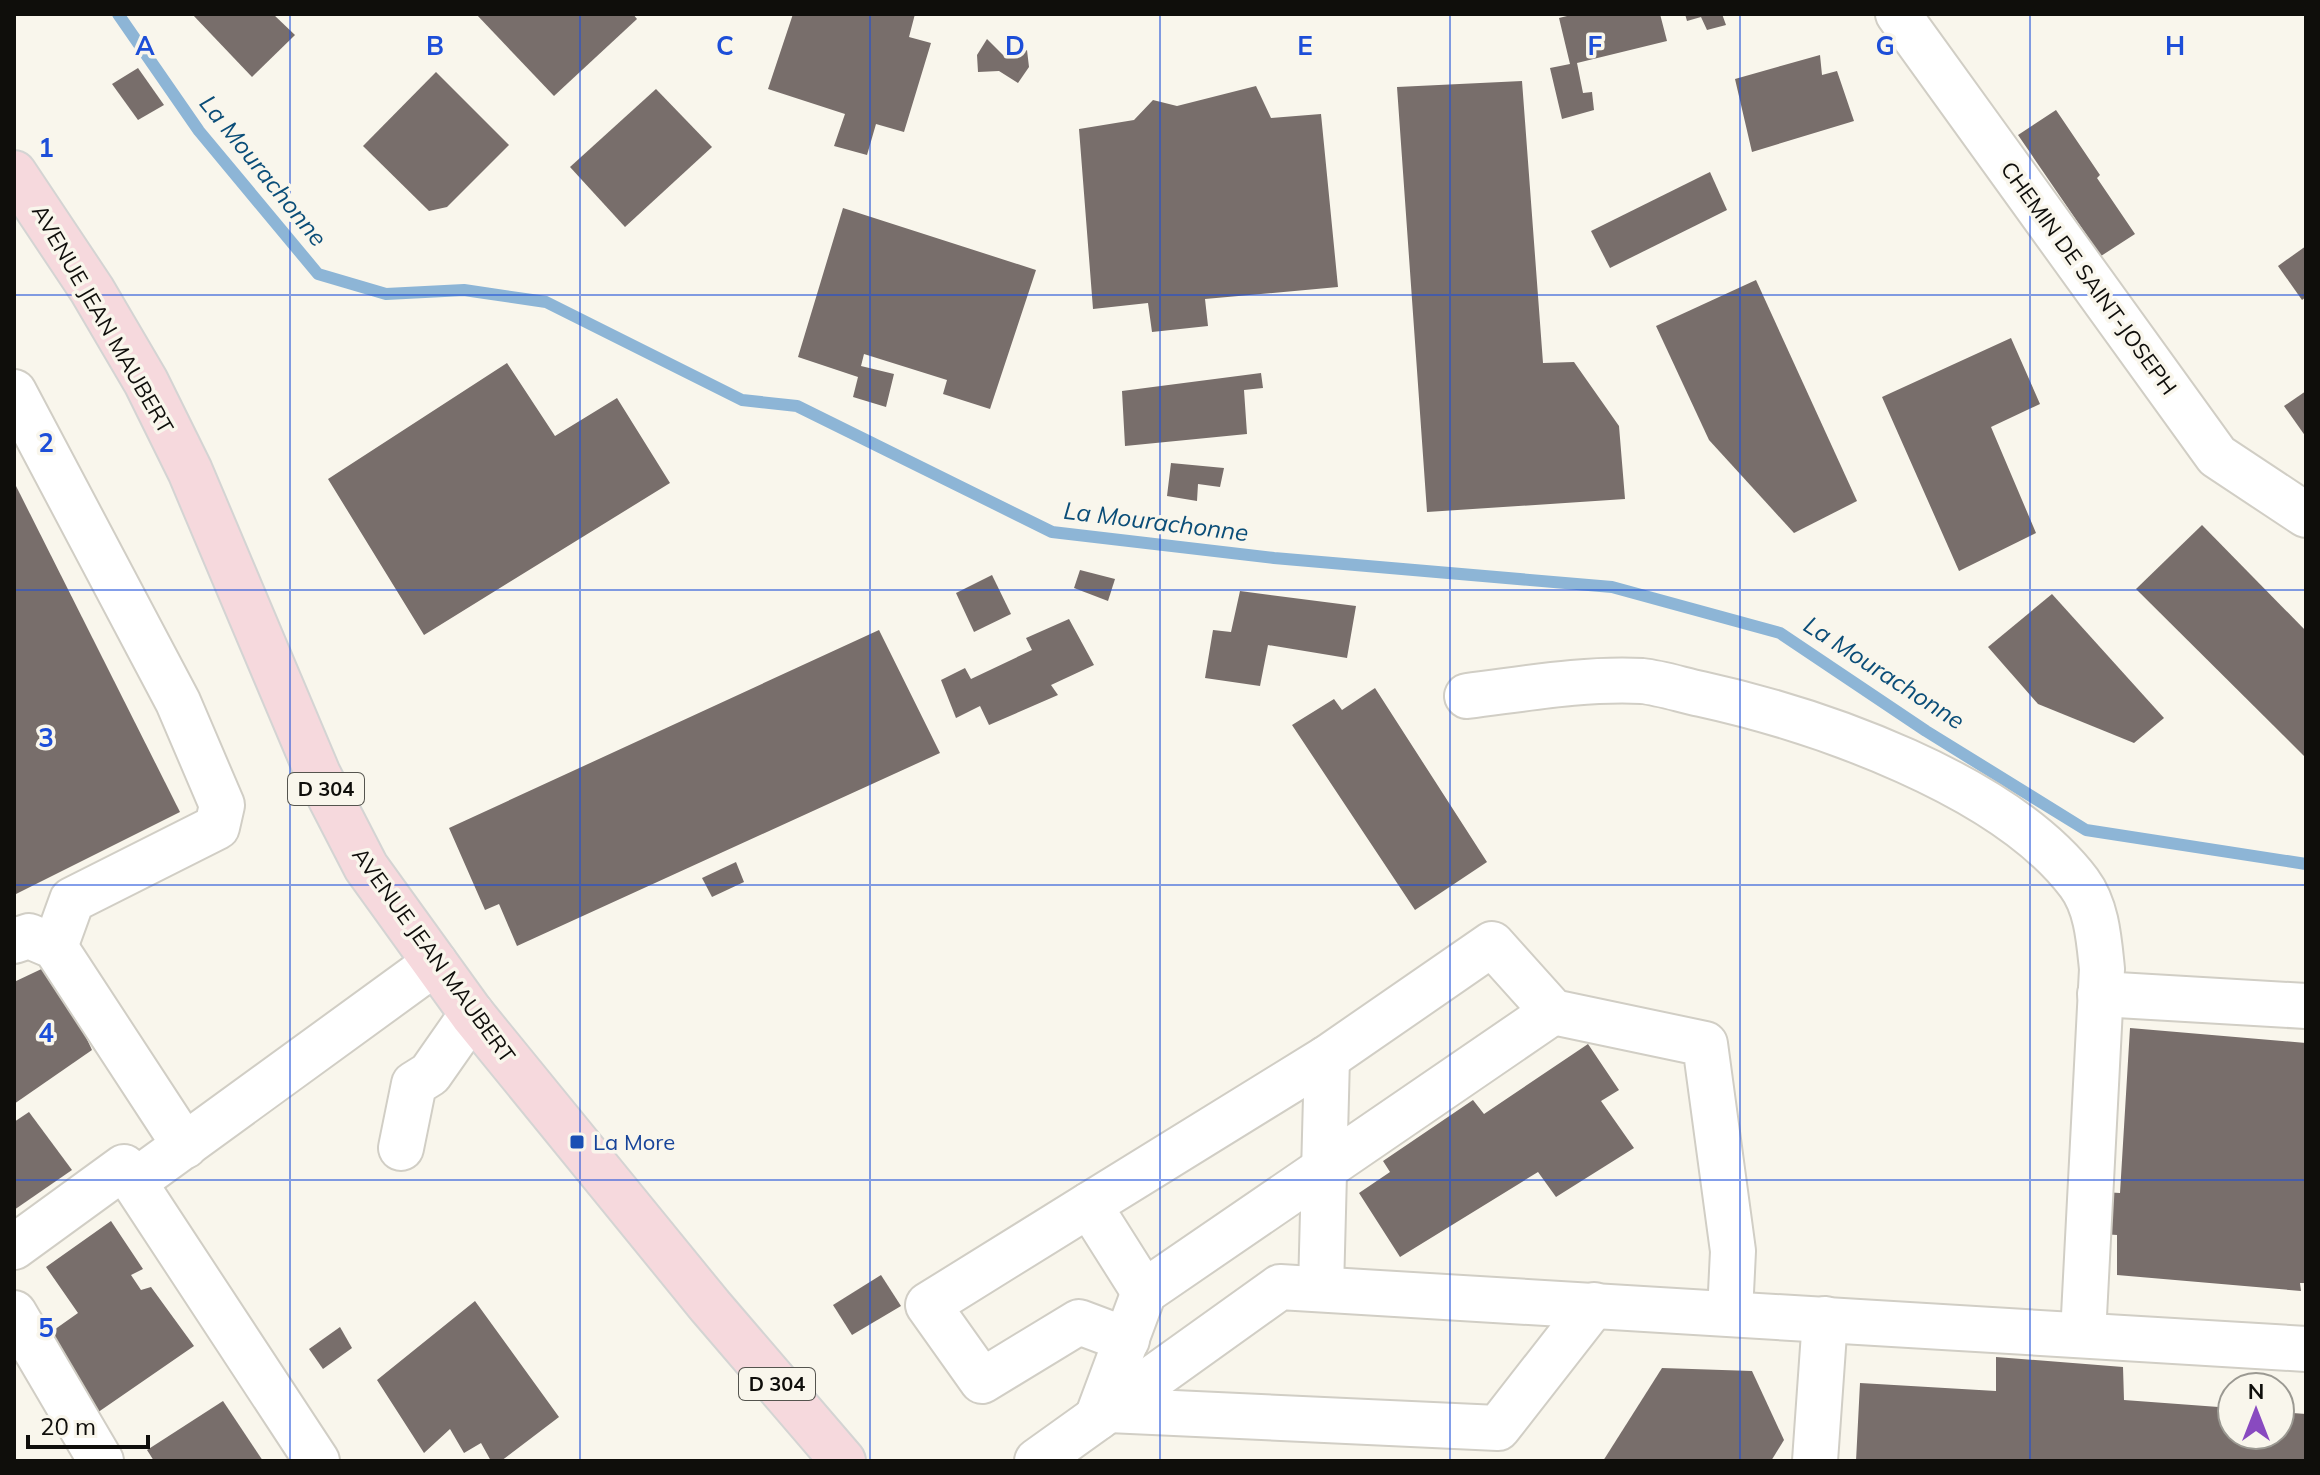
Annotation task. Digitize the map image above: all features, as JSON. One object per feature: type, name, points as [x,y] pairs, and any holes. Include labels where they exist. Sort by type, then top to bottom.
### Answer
[{"type":"main road","name":"AVENUE JEAN MAUBERT","points":[[14,173],[92,290],[146,382],[190,471],[318,774],[366,867],[472,1014],[710,1306],[843,1461]]},
{"type":"street","name":"CHEMIN DE SAINT-JOSEPH","points":[[1898,14],[2217,456],[2306,515]]},
{"type":"street","points":[[14,392],[178,702],[222,805],[217,827],[72,900],[34,944],[185,1146]]},
{"type":"street","points":[[1467,696],[1575,683],[1643,681],[1756,706],[1912,763],[2006,817],[2047,846],[2081,885],[2097,922],[2100,994],[2083,1335]]},
{"type":"street","points":[[1127,1340],[1079,1322],[982,1381],[928,1305],[1327,1058],[1492,944],[1553,1012],[1705,1044],[1733,1251],[1730,1313]]},
{"type":"street","points":[[134,1182],[435,963]]},
{"type":"street","points":[[2100,994],[2306,1006]]},
{"type":"street","points":[[1103,1414],[1144,1292],[1553,1012]]},
{"type":"street","points":[[415,1151],[414,1084],[430,1074],[472,1014]]},
{"type":"street","points":[[1321,1289],[1327,1058]]},
{"type":"street","points":[[14,1247],[124,1167],[317,1461]]},
{"type":"street","points":[[1089,1205],[1144,1292]]},
{"type":"street","points":[[1037,1461],[1280,1287],[2306,1349]]},
{"type":"street","points":[[1103,1414],[1498,1428],[1594,1305]]},
{"type":"street","points":[[14,1313],[101,1461]]},
{"type":"street","points":[[1815,1461],[1825,1319]]},
{"type":"building","points":[[192,14],[273,14],[295,35],[252,77]]},
{"type":"building","points":[[476,14],[633,14],[637,19],[554,96]]},
{"type":"building","points":[[793,14],[915,14],[909,37],[931,43],[904,132],[876,124],[867,155],[834,146],[845,114],[768,89]]},
{"type":"building","points":[[1575,14],[1660,14],[1667,41],[1577,63],[1583,93],[1592,92],[1594,110],[1562,119],[1550,68],[1570,64],[1559,18]]},
{"type":"building","points":[[1685,14],[1722,14],[1726,25],[1707,30],[1701,17],[1687,21]]},
{"type":"building","points":[[987,39],[1005,57],[1016,57],[1027,50],[1029,67],[1018,83],[999,71],[978,72],[977,55]]},
{"type":"building","points":[[1820,55],[1822,75],[1837,71],[1854,121],[1752,152],[1735,79]]},
{"type":"building","points":[[138,68],[164,105],[138,120],[112,84]]},
{"type":"building","points":[[436,72],[509,145],[447,207],[429,211],[363,146]]},
{"type":"building","points":[[1522,81],[1543,363],[1574,362],[1619,426],[1625,499],[1427,512],[1397,87]]},
{"type":"building","points":[[1256,86],[1271,118],[1321,114],[1338,287],[1205,299],[1208,326],[1152,332],[1148,303],[1093,309],[1079,129],[1134,120],[1153,100],[1177,106]]},
{"type":"building","points":[[656,89],[712,147],[625,227],[570,167]]},
{"type":"building","points":[[2056,110],[2135,234],[2101,256],[2018,135]]},
{"type":"building","points":[[1710,172],[1727,210],[1610,268],[1591,231]]},
{"type":"building","points":[[843,208],[1036,270],[990,409],[943,394],[947,380],[864,354],[861,366],[894,374],[886,407],[853,397],[858,377],[798,357]]},
{"type":"building","points":[[2306,246],[2306,297],[2302,300],[2278,266]]},
{"type":"building","points":[[1756,280],[1857,501],[1794,533],[1709,440],[1656,326]]},
{"type":"building","points":[[2011,338],[2040,404],[1991,427],[2036,533],[1959,571],[1882,397]]},
{"type":"building","points":[[507,363],[555,436],[617,398],[670,483],[424,635],[328,479]]},
{"type":"building","points":[[1261,373],[1263,388],[1244,390],[1247,434],[1125,446],[1122,391]]},
{"type":"building","points":[[2306,391],[2306,437],[2284,406]]},
{"type":"building","points":[[1171,463],[1224,468],[1220,487],[1198,484],[1197,501],[1167,496]]},
{"type":"building","points":[[14,482],[180,812],[14,895]]},
{"type":"building","points":[[2202,525],[2306,631],[2304,756],[2136,589]]},
{"type":"building","points":[[1080,570],[1115,579],[1108,601],[1074,588]]},
{"type":"building","points":[[992,575],[1011,614],[974,632],[956,593]]},
{"type":"building","points":[[1240,591],[1356,606],[1347,658],[1268,645],[1260,686],[1205,678],[1213,630],[1231,632]]},
{"type":"building","points":[[2052,594],[2164,718],[2134,743],[2038,704],[1988,647]]},
{"type":"building","points":[[1069,619],[1094,665],[1051,685],[1058,695],[989,725],[980,706],[956,718],[941,680],[965,668],[971,679],[1032,650],[1026,638]]},
{"type":"building","points":[[879,630],[940,753],[517,946],[499,904],[485,910],[449,828]]},
{"type":"building","points":[[1375,688],[1487,862],[1415,910],[1292,725],[1334,699],[1342,710]]},
{"type":"building","points":[[736,862],[744,882],[712,897],[702,878]]},
{"type":"building","points":[[52,964],[92,1050],[14,1104],[14,982]]},
{"type":"building","points":[[2130,1028],[2306,1043],[2306,1283],[2300,1283],[2301,1291],[2117,1275],[2117,1235],[2102,1234],[2103,1192],[2120,1193]]},
{"type":"building","points":[[1588,1044],[1619,1090],[1601,1101],[1634,1148],[1556,1197],[1538,1172],[1400,1257],[1359,1193],[1390,1172],[1383,1161],[1473,1100],[1484,1114]]},
{"type":"building","points":[[29,1112],[72,1170],[14,1210],[14,1122]]},
{"type":"building","points":[[111,1221],[143,1269],[131,1275],[141,1290],[151,1287],[194,1346],[94,1415],[44,1337],[78,1313],[46,1267]]},
{"type":"building","points":[[881,1275],[901,1306],[852,1335],[833,1305]]},
{"type":"building","points":[[475,1301],[559,1417],[501,1461],[491,1461],[481,1443],[464,1453],[450,1429],[424,1453],[377,1380]]},
{"type":"building","points":[[340,1327],[352,1348],[323,1369],[309,1349]]},
{"type":"building","points":[[1996,1357],[2123,1367],[2124,1400],[2216,1407],[2216,1451],[2296,1451],[2296,1413],[2306,1414],[2306,1461],[1856,1461],[1860,1383],[1996,1391]]},
{"type":"building","points":[[1662,1368],[1752,1371],[1784,1440],[1771,1461],[1603,1461]]},
{"type":"building","points":[[223,1401],[263,1461],[154,1461],[147,1450]]},
{"type":"waterway","name":"La Mourachonne","points":[[118,14],[199,131],[318,274],[386,294],[464,290],[546,302],[742,400],[797,406],[1052,532],[1274,558],[1612,587],[1780,633],[1926,731],[2086,830],[2306,864]]},
{"type":"place","name":"La More","points":[[577,1142]]}]
